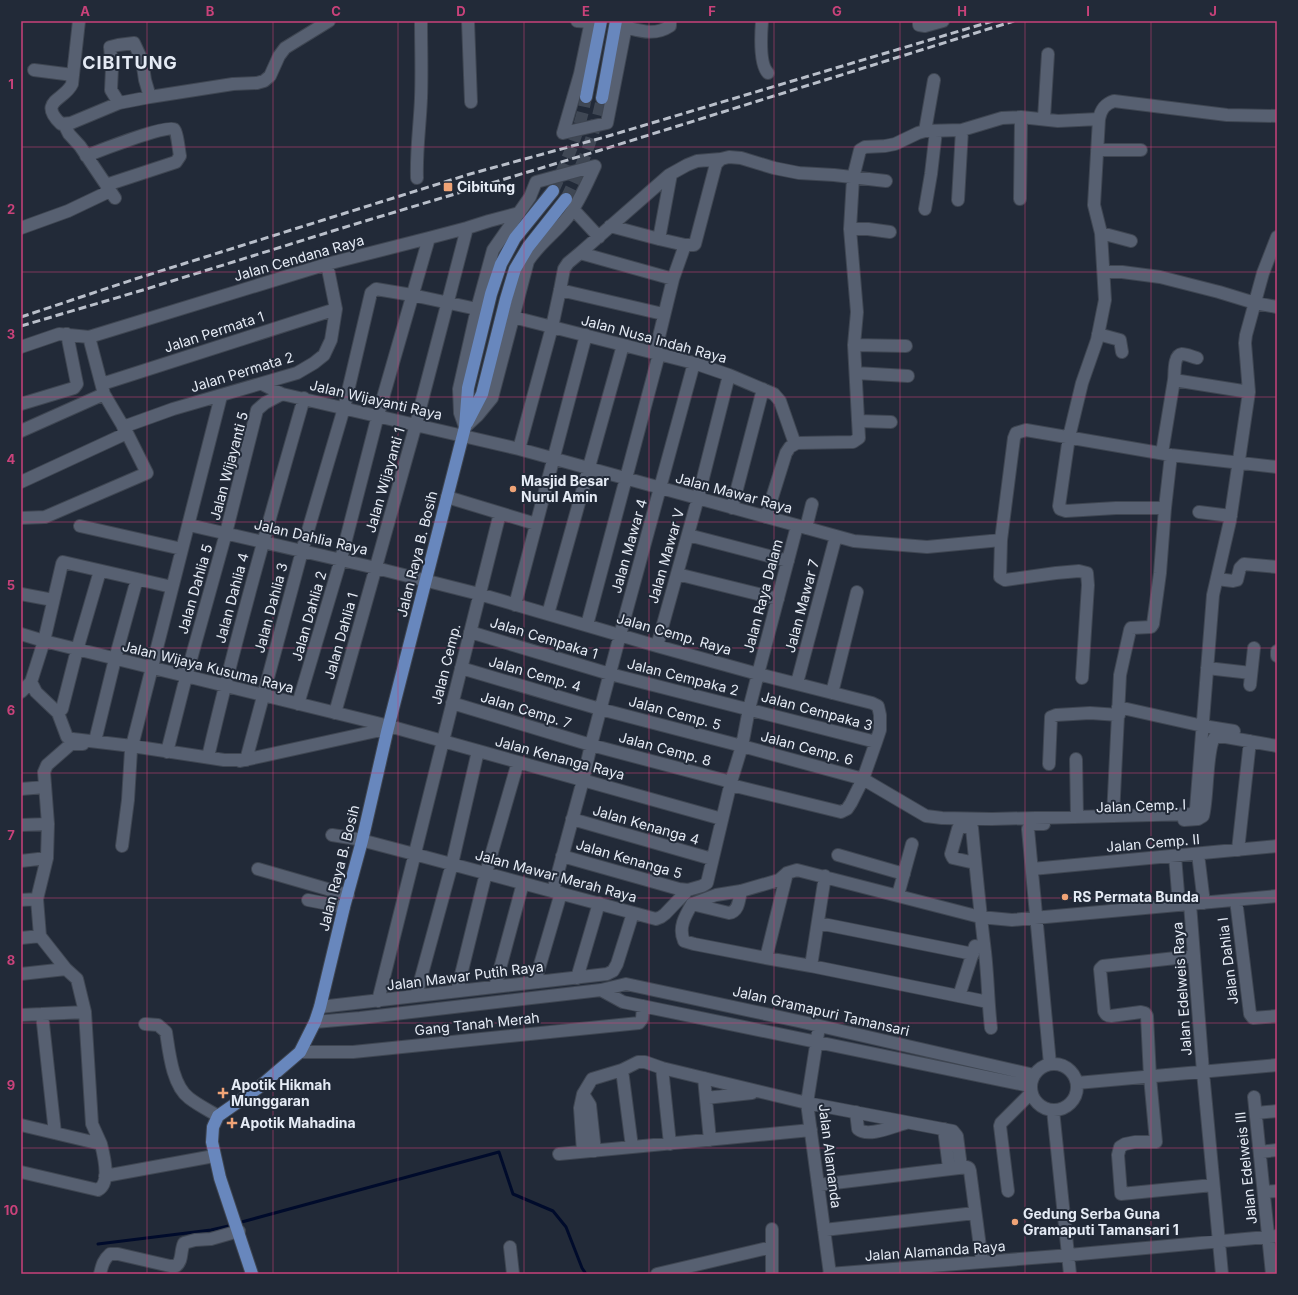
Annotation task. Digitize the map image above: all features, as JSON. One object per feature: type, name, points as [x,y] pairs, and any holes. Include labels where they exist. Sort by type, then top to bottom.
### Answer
[{"type":"main road","points":[[586,97],[594,21]]},
{"type":"main road","points":[[602,98],[623,23]]},
{"type":"main road","points":[[464,431],[468,388],[501,264],[515,238],[553,191]]},
{"type":"main road","points":[[464,431],[482,394],[515,269],[528,247],[570,204]]},
{"type":"main road","name":"Jalan Raya B. Bosih","points":[[218,1116],[258,1088],[300,1052],[315,1022],[320,1008],[344,907],[362,841],[388,729],[464,431]]},
{"type":"main road","points":[[218,1116],[213,1127],[212,1142],[214,1156],[252,1274]]},
{"type":"street","points":[[79,21],[72,84],[70,89],[57,98],[52,104],[52,113],[61,124],[64,124],[69,134],[80,146],[110,192]]},
{"type":"street","points":[[64,124],[119,103],[233,84],[257,83],[264,81],[270,76],[279,56],[285,48],[329,21]]},
{"type":"street","points":[[417,178],[416,155],[421,99],[421,21]]},
{"type":"street","points":[[468,21],[471,102]]},
{"type":"street","points":[[577,21],[594,21],[563,133],[607,123],[623,23],[646,32],[662,31],[670,26],[670,21]]},
{"type":"street","points":[[762,21],[761,35],[763,62],[764,69],[768,74]]},
{"type":"street","points":[[919,21],[919,25],[925,26],[943,21]]},
{"type":"street","points":[[119,103],[111,90],[112,68],[110,48],[118,45],[134,43],[142,60],[145,80],[150,97]]},
{"type":"street","points":[[1044,118],[1048,54]]},
{"type":"street","points":[[34,70],[73,75]]},
{"type":"street","points":[[925,209],[931,174],[931,131],[934,80]]},
{"type":"street","points":[[1165,508],[1116,508],[1062,511],[1059,506],[1069,437],[1082,384],[1098,334],[1105,300],[1101,233],[1094,205],[1099,118],[1101,111],[1105,106],[1114,101],[1220,115],[1277,116]]},
{"type":"street","points":[[1020,117],[1020,199]]},
{"type":"street","points":[[766,517],[786,452],[792,445],[853,442],[859,438],[854,345],[857,312],[850,229],[853,178],[860,150],[865,147],[895,144],[918,133],[962,130],[1002,118],[1044,118],[1064,121],[1099,118]]},
{"type":"street","points":[[21,228],[68,211],[110,192],[176,162],[180,156],[176,132],[172,128],[130,140],[86,156]]},
{"type":"street","points":[[958,200],[962,130]]},
{"type":"street","points":[[1097,150],[1141,150]]},
{"type":"street","points":[[519,449],[552,327],[564,268],[671,174],[697,161],[729,157],[741,158],[774,168],[799,173],[834,175],[886,181]]},
{"type":"street","points":[[610,226],[659,239],[689,245],[695,244],[716,164],[721,159]]},
{"type":"street","name":"Jalan Raya B. Bosih","points":[[595,166],[570,204],[562,224],[534,252],[528,261],[492,398],[464,431],[460,413],[459,389],[477,309],[493,250],[530,197],[536,182],[595,166]]},
{"type":"street","points":[[659,239],[671,174]]},
{"type":"street","points":[[570,204],[599,236]]},
{"type":"street","name":"Jalan Cendana Raya","points":[[89,338],[327,264],[519,213]]},
{"type":"street","name":"Jalan Wijayanti 1","points":[[376,568],[416,424],[467,228]]},
{"type":"street","points":[[850,229],[868,229],[890,232]]},
{"type":"street","points":[[1101,233],[1131,241]]},
{"type":"street","points":[[1203,726],[1213,595],[1231,516],[1249,392],[1246,343],[1267,259],[1277,237]]},
{"type":"street","name":"Jalan Dahlia 2","points":[[298,704],[341,559],[378,415],[429,238]]},
{"type":"street","points":[[587,626],[657,353],[663,314],[673,279],[689,245]]},
{"type":"street","points":[[580,253],[673,279]]},
{"type":"street","name":"Jalan Permata 2","points":[[21,482],[125,430],[173,409],[297,373],[314,363],[324,355],[331,340],[336,309],[327,264]]},
{"type":"street","points":[[1104,272],[1122,272],[1160,276],[1255,303],[1277,307]]},
{"type":"street","name":"Jalan Dahlia 3","points":[[246,760],[302,551],[344,408],[371,293],[376,289],[477,309]]},
{"type":"street","points":[[560,290],[663,314]]},
{"type":"street","name":"Jalan Permata 1","points":[[21,431],[103,389],[336,309]]},
{"type":"street","name":"Jalan Nusa Indah Raya","points":[[513,317],[694,363],[729,375],[774,394],[780,401],[792,445]]},
{"type":"street","points":[[21,347],[59,334],[89,338],[103,389],[146,472],[146,474],[44,517],[21,518]]},
{"type":"street","points":[[21,404],[76,387],[77,384],[67,334]]},
{"type":"street","points":[[1098,334],[1120,340],[1122,352]]},
{"type":"street","points":[[515,605],[586,335]]},
{"type":"street","points":[[548,614],[590,468],[623,345]]},
{"type":"street","points":[[854,345],[906,346]]},
{"type":"street","points":[[1113,816],[1120,675],[1130,630],[1132,628],[1151,627],[1153,624],[1160,573],[1167,454],[1175,360],[1182,354],[1197,358]]},
{"type":"street","name":"Jalan Mawar 4","points":[[535,982],[557,892],[562,856],[620,634],[694,363]]},
{"type":"street","points":[[856,373],[908,376]]},
{"type":"street","name":"Jalan Mawar V","points":[[656,646],[698,498],[729,375]]},
{"type":"street","points":[[1174,380],[1249,392]]},
{"type":"street","name":"Jalan Wijayanti Raya","points":[[262,384],[282,394],[416,424],[464,431]]},
{"type":"street","points":[[732,508],[763,389]]},
{"type":"street","name":"Jalan Wijayanti 5","points":[[226,534],[258,410],[265,403],[282,394]]},
{"type":"street","points":[[122,846],[128,800],[131,748],[221,396]]},
{"type":"street","name":"Jalan Dahlia 4","points":[[208,757],[224,686],[304,398]]},
{"type":"street","points":[[858,421],[891,422]]},
{"type":"street","points":[[1082,678],[1088,585],[1087,573],[1078,571],[1064,572],[1014,579],[1002,579],[1000,576],[1001,540],[1014,438],[1016,433],[1026,430],[1167,454],[1277,467]]},
{"type":"street","name":"Jalan Mawar Raya","points":[[464,431],[519,449],[854,541],[927,547],[1001,540]]},
{"type":"street","points":[[448,496],[536,524]]},
{"type":"street","name":"Jalan Raya Dalam","points":[[712,859],[742,746],[749,709],[788,561],[812,504]]},
{"type":"street","points":[[1199,512],[1231,516]]},
{"type":"street","name":"Jalan Cemp.","points":[[378,1001],[500,513]]},
{"type":"street","name":"Jalan Dahlia Raya","points":[[189,525],[341,559],[426,580]]},
{"type":"street","points":[[80,526],[182,549]]},
{"type":"street","name":"Jalan Dahlia 5","points":[[167,752],[186,677],[226,534]]},
{"type":"street","points":[[688,535],[788,561]]},
{"type":"street","name":"Jalan Mawar 7","points":[[797,683],[836,536]]},
{"type":"street","points":[[21,692],[31,682],[44,642],[63,562],[172,587]]},
{"type":"street","points":[[1217,579],[1235,581],[1238,579],[1240,568],[1244,564],[1277,568]]},
{"type":"street","name":"Jalan Dahlia 1","points":[[335,713],[376,568]]},
{"type":"street","points":[[58,713],[62,709],[100,570]]},
{"type":"street","points":[[677,574],[778,599]]},
{"type":"street","points":[[95,741],[115,659],[137,579]]},
{"type":"street","name":"Jalan Cemp. Raya","points":[[426,580],[620,634],[656,646],[872,703],[878,706],[880,715],[880,730],[876,742]]},
{"type":"street","points":[[832,693],[857,592]]},
{"type":"street","points":[[21,594],[53,600]]},
{"type":"street","name":"Jalan Cempaka 1","points":[[470,632],[610,674]]},
{"type":"street","name":"Jalan Wijaya Kusuma Raya","points":[[21,634],[44,642],[335,713],[388,729]]},
{"type":"street","points":[[1207,668],[1251,679],[1254,648]]},
{"type":"street","points":[[1277,651],[1277,656]]},
{"type":"street","name":"Jalan Cemp. 4","points":[[461,668],[600,709]]},
{"type":"street","name":"Jalan Cempaka 2","points":[[610,674],[749,709]]},
{"type":"street","points":[[31,682],[36,692],[58,713],[69,740]]},
{"type":"street","name":"Jalan Cemp. 7","points":[[452,703],[591,745]]},
{"type":"street","name":"Jalan Cemp. 5","points":[[600,709],[742,746]]},
{"type":"street","name":"Jalan Cempaka 3","points":[[749,709],[876,742]]},
{"type":"street","points":[[1049,764],[1051,716],[1056,715],[1118,711],[1277,737]]},
{"type":"street","name":"Jalan Cemp. 6","points":[[742,746],[863,779],[926,816],[942,818],[992,819],[1186,815],[1194,812],[1196,808],[1203,726]]},
{"type":"street","points":[[21,1172],[98,1190],[102,1188],[105,1182],[104,1156],[101,1144],[92,1124],[85,1012],[77,979],[66,969],[40,936],[37,899],[48,858],[48,824],[44,772],[47,765],[58,755],[69,740],[73,739],[95,741],[166,756],[226,763],[388,729]]},
{"type":"street","name":"Jalan Kenanga Raya","points":[[388,729],[443,741],[722,819]]},
{"type":"street","name":"Jalan Cemp. I","points":[[1032,869],[1028,829],[1033,824],[1198,819],[1203,816],[1204,811],[1210,752],[1213,739],[1217,737],[1226,737],[1277,746]]},
{"type":"street","points":[[69,740],[224,760],[246,760]]},
{"type":"street","name":"Jalan Cemp. 8","points":[[591,745],[840,812],[847,809],[851,803],[863,779],[876,742]]},
{"type":"street","points":[[1238,850],[1250,742]]},
{"type":"street","points":[[416,996],[452,864],[478,751]]},
{"type":"street","points":[[1076,759],[1078,817]]},
{"type":"street","points":[[457,991],[486,873],[518,762]]},
{"type":"street","points":[[21,789],[46,787]]},
{"type":"street","name":"Jalan Kenanga 4","points":[[572,820],[712,859]]},
{"type":"street","points":[[21,825],[48,824]]},
{"type":"street","name":"Jalan Mawar Merah Raya","points":[[332,835],[414,854],[656,919],[665,914],[688,890],[707,883],[712,859]]},
{"type":"street","points":[[898,895],[912,844]]},
{"type":"street","name":"Jalan Cemp. II","points":[[1032,869],[1277,846]]},
{"type":"street","points":[[1198,854],[1204,903]]},
{"type":"street","points":[[838,855],[904,874]]},
{"type":"street","name":"Jalan Kenanga 5","points":[[562,856],[672,887],[688,890]]},
{"type":"street","name":"Jalan Edelweis Raya","points":[[1175,856],[1194,956],[1203,1072],[1222,1274]]},
{"type":"street","points":[[21,860],[48,858]]},
{"type":"street","points":[[975,863],[991,1028]]},
{"type":"street","points":[[258,869],[348,895]]},
{"type":"street","points":[[1032,869],[1050,1064]]},
{"type":"street","points":[[988,1002],[694,944],[684,940],[681,928],[692,904],[716,895],[741,891],[779,880],[787,873],[798,870],[898,895],[981,921],[1037,918],[1277,896]]},
{"type":"street","points":[[766,958],[787,873]]},
{"type":"street","points":[[811,966],[825,876]]},
{"type":"street","points":[[495,987],[523,883]]},
{"type":"street","points":[[692,904],[729,913],[734,912],[736,910],[741,891]]},
{"type":"street","points":[[21,900],[37,899]]},
{"type":"street","points":[[308,900],[344,907]]},
{"type":"street","name":"Jalan Dahlia I","points":[[1236,900],[1250,1014],[1253,1018],[1277,1016]]},
{"type":"street","points":[[577,978],[599,903]]},
{"type":"street","name":"Jalan Mawar Putih Raya","points":[[320,1008],[607,974],[613,971],[617,964],[633,913]]},
{"type":"street","points":[[959,996],[973,954],[981,921]]},
{"type":"street","points":[[818,923],[973,954]]},
{"type":"street","points":[[21,938],[40,936]]},
{"type":"street","points":[[1194,956],[1103,966],[1100,968],[1104,1011],[1106,1014],[1108,1016],[1141,1012],[1146,1014],[1150,1077],[1162,1141],[1135,1142],[1125,1144],[1120,1147],[1118,1155],[1121,1200],[1213,1185]]},
{"type":"street","points":[[21,974],[66,969]]},
{"type":"street","name":"Jalan Gramapuri Tamansari","points":[[315,1022],[601,990],[626,984],[819,1026],[1031,1085]]},
{"type":"street","name":"Jalan Gramapuri Tamansari","points":[[601,990],[617,1000],[643,1006],[1031,1085]]},
{"type":"street","name":"Gang Tanah Merah","points":[[300,1052],[353,1052],[639,1023],[642,1019],[643,1006]]},
{"type":"street","points":[[21,1015],[85,1012]]},
{"type":"street","points":[[42,1014],[55,1133]]},
{"type":"street","points":[[145,1024],[158,1025],[166,1032],[171,1062],[179,1086],[188,1098],[218,1116]]},
{"type":"street","name":"Jalan Alamanda","points":[[819,1026],[807,1103],[829,1274]]},
{"type":"street","points":[[583,1152],[580,1108],[583,1094],[592,1079],[622,1070],[638,1062],[645,1062],[662,1068],[807,1103],[953,1131],[957,1136],[955,1168]]},
{"type":"street","points":[[1008,1191],[1000,1126],[1001,1123],[1031,1085],[1042,1066],[1060,1064],[1066,1067],[1074,1076],[1077,1084],[1076,1093],[1070,1103],[1065,1107],[1053,1110],[1047,1109],[1037,1103],[1031,1085]]},
{"type":"street","points":[[1077,1084],[1277,1065]]},
{"type":"street","points":[[662,1068],[670,1144]]},
{"type":"street","points":[[622,1070],[632,1147]]},
{"type":"street","points":[[704,1078],[710,1140]]},
{"type":"street","points":[[706,1098],[762,1092]]},
{"type":"street","points":[[583,1094],[590,1105],[596,1151]]},
{"type":"street","name":"Jalan Edelweis III","points":[[1254,1097],[1264,1192],[1272,1236],[1272,1274]]},
{"type":"street","points":[[1053,1110],[1070,1274]]},
{"type":"street","points":[[1256,1113],[1277,1111]]},
{"type":"street","points":[[856,1112],[858,1129],[862,1132],[869,1133],[907,1122]]},
{"type":"street","points":[[21,1125],[101,1144]]},
{"type":"street","points":[[559,1154],[810,1130]]},
{"type":"street","points":[[1260,1152],[1277,1150]]},
{"type":"street","points":[[105,1176],[214,1156]]},
{"type":"street","points":[[818,1185],[967,1166],[969,1168],[982,1262]]},
{"type":"street","points":[[1264,1192],[1277,1191]]},
{"type":"street","points":[[824,1230],[975,1213]]},
{"type":"street","points":[[100,1274],[105,1258],[110,1254],[118,1254],[170,1266],[176,1266],[181,1260],[182,1247],[184,1243],[195,1240],[211,1239],[237,1226]]},
{"type":"street","points":[[772,1229],[772,1274]]},
{"type":"street","name":"Jalan Alamanda Raya","points":[[829,1274],[1068,1255],[1272,1236]]},
{"type":"street","points":[[510,1247],[513,1274]]},
{"type":"street","points":[[657,1274],[772,1247]]},
{"type":"waterway","points":[[238,1223],[499,1152],[513,1194],[553,1211],[566,1227],[582,1268],[586,1274]]},
{"type":"waterway","points":[[98,1244],[211,1230],[233,1225]]},
{"type":"tunnel","points":[[553,191],[572,145],[586,97]]},
{"type":"tunnel","points":[[566,199],[587,150],[596,124],[602,98]]},
{"type":"railway","points":[[21,317],[135,279],[470,174],[605,137],[993,21]]},
{"type":"railway","points":[[21,326],[601,150],[1014,21]]},
{"type":"place","name":"Cibitung","points":[[448,187]]},
{"type":"place","name":"Masjid Besar Nurul Amin","points":[[513,489]]},
{"type":"place","name":"RS Permata Bunda","points":[[1065,897]]},
{"type":"place","name":"Apotik Hikmah Munggaran","points":[[223,1093]]},
{"type":"place","name":"Apotik Mahadina","points":[[232,1123]]},
{"type":"place","name":"Gedung Serba Guna Gramaputi Tamansari 1","points":[[1015,1222]]},
{"type":"district","name":"CIBITUNG","points":[[130,63]]}]
